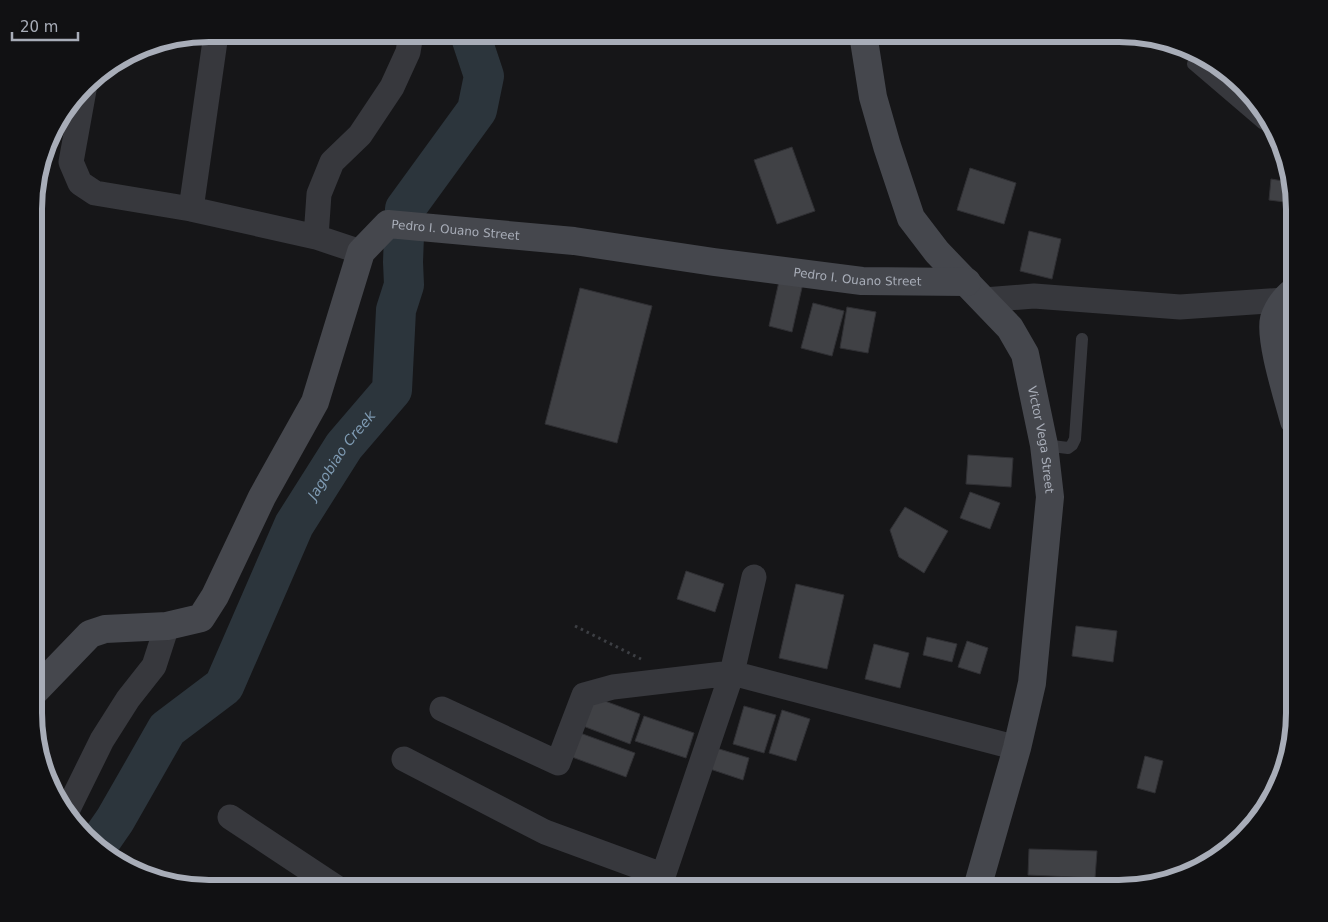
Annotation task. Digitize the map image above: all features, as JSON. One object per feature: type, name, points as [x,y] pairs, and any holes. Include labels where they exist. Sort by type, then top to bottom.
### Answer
[{"type":"street","points":[[191,209],[215,42]]},
{"type":"street","points":[[316,237],[319,194],[332,162],[360,135],[392,87],[408,52],[410,42]]},
{"type":"street","name":"Victor Vega Street","points":[[865,43],[874,97],[887,146],[912,218],[937,252],[1010,328],[1025,354],[1044,445],[1050,497],[1032,684],[1017,748],[980,880]]},
{"type":"street","points":[[82,103],[71,162],[80,183],[95,193],[191,209],[316,237],[361,252]]},
{"type":"street","name":"Pedro I. Ouano Street","points":[[43,683],[90,634],[105,629],[167,626],[201,618],[215,596],[262,497],[315,402],[361,252],[388,224],[574,241],[714,262],[862,281],[976,291]]},
{"type":"street","points":[[976,291],[1180,307],[1285,295]]},
{"type":"street","points":[[1285,301],[1274,319],[1273,336],[1285,384]]},
{"type":"street","points":[[662,880],[732,673],[754,577]]},
{"type":"street","points":[[70,804],[102,740],[128,699],[154,666],[167,626]]},
{"type":"street","points":[[442,709],[558,763],[584,696],[613,687],[732,673],[1017,748]]},
{"type":"street","points":[[404,759],[545,832],[655,879]]},
{"type":"street","points":[[230,817],[324,879]]},
{"type":"lane","points":[[1193,64],[1259,120]]},
{"type":"lane","points":[[1044,445],[1068,448],[1075,439],[1082,339]]},
{"type":"path","points":[[575,626],[645,661]]},
{"type":"building","points":[[792,147],[815,211],[777,224],[754,160]]},
{"type":"building","points":[[970,168],[1016,183],[1004,224],[957,210]]},
{"type":"building","points":[[1271,179],[1283,181],[1285,202],[1269,200]]},
{"type":"building","points":[[1029,231],[1061,239],[1052,279],[1020,271]]},
{"type":"building","points":[[780,277],[803,283],[792,332],[769,326]]},
{"type":"building","points":[[580,288],[652,306],[617,443],[545,424]]},
{"type":"building","points":[[813,303],[844,311],[832,356],[801,348]]},
{"type":"building","points":[[847,307],[876,312],[868,353],[840,348]]},
{"type":"building","points":[[968,455],[1013,458],[1011,487],[966,484]]},
{"type":"building","points":[[970,492],[1000,503],[990,529],[960,518]]},
{"type":"building","points":[[905,507],[948,531],[924,573],[899,557],[890,530]]},
{"type":"building","points":[[686,571],[724,584],[715,612],[677,599]]},
{"type":"building","points":[[796,584],[844,595],[827,669],[779,658]]},
{"type":"building","points":[[1076,626],[1117,631],[1113,662],[1072,656]]},
{"type":"building","points":[[927,637],[957,644],[952,662],[923,655]]},
{"type":"building","points":[[967,641],[988,648],[980,674],[958,667]]},
{"type":"building","points":[[874,644],[909,653],[900,688],[865,679]]},
{"type":"building","points":[[594,697],[640,714],[630,744],[583,726]]},
{"type":"building","points":[[744,706],[776,715],[764,753],[733,744]]},
{"type":"building","points":[[782,710],[810,719],[796,761],[769,753]]},
{"type":"building","points":[[644,716],[694,733],[686,758],[635,741]]},
{"type":"building","points":[[580,733],[635,753],[626,777],[572,757]]},
{"type":"building","points":[[716,748],[749,758],[743,780],[710,769]]},
{"type":"building","points":[[1145,756],[1163,761],[1155,793],[1137,788]]},
{"type":"building","points":[[1029,849],[1097,851],[1095,878],[1028,875]]},
{"type":"building","points":[[998,878],[1018,879],[1018,880],[998,880]]},
{"type":"waterway","name":"Jagobiao Creek","points":[[102,839],[115,820],[167,729],[224,686],[294,525],[344,446],[392,390],[396,310],[404,285],[405,209],[477,110],[484,76],[473,42]]}]
